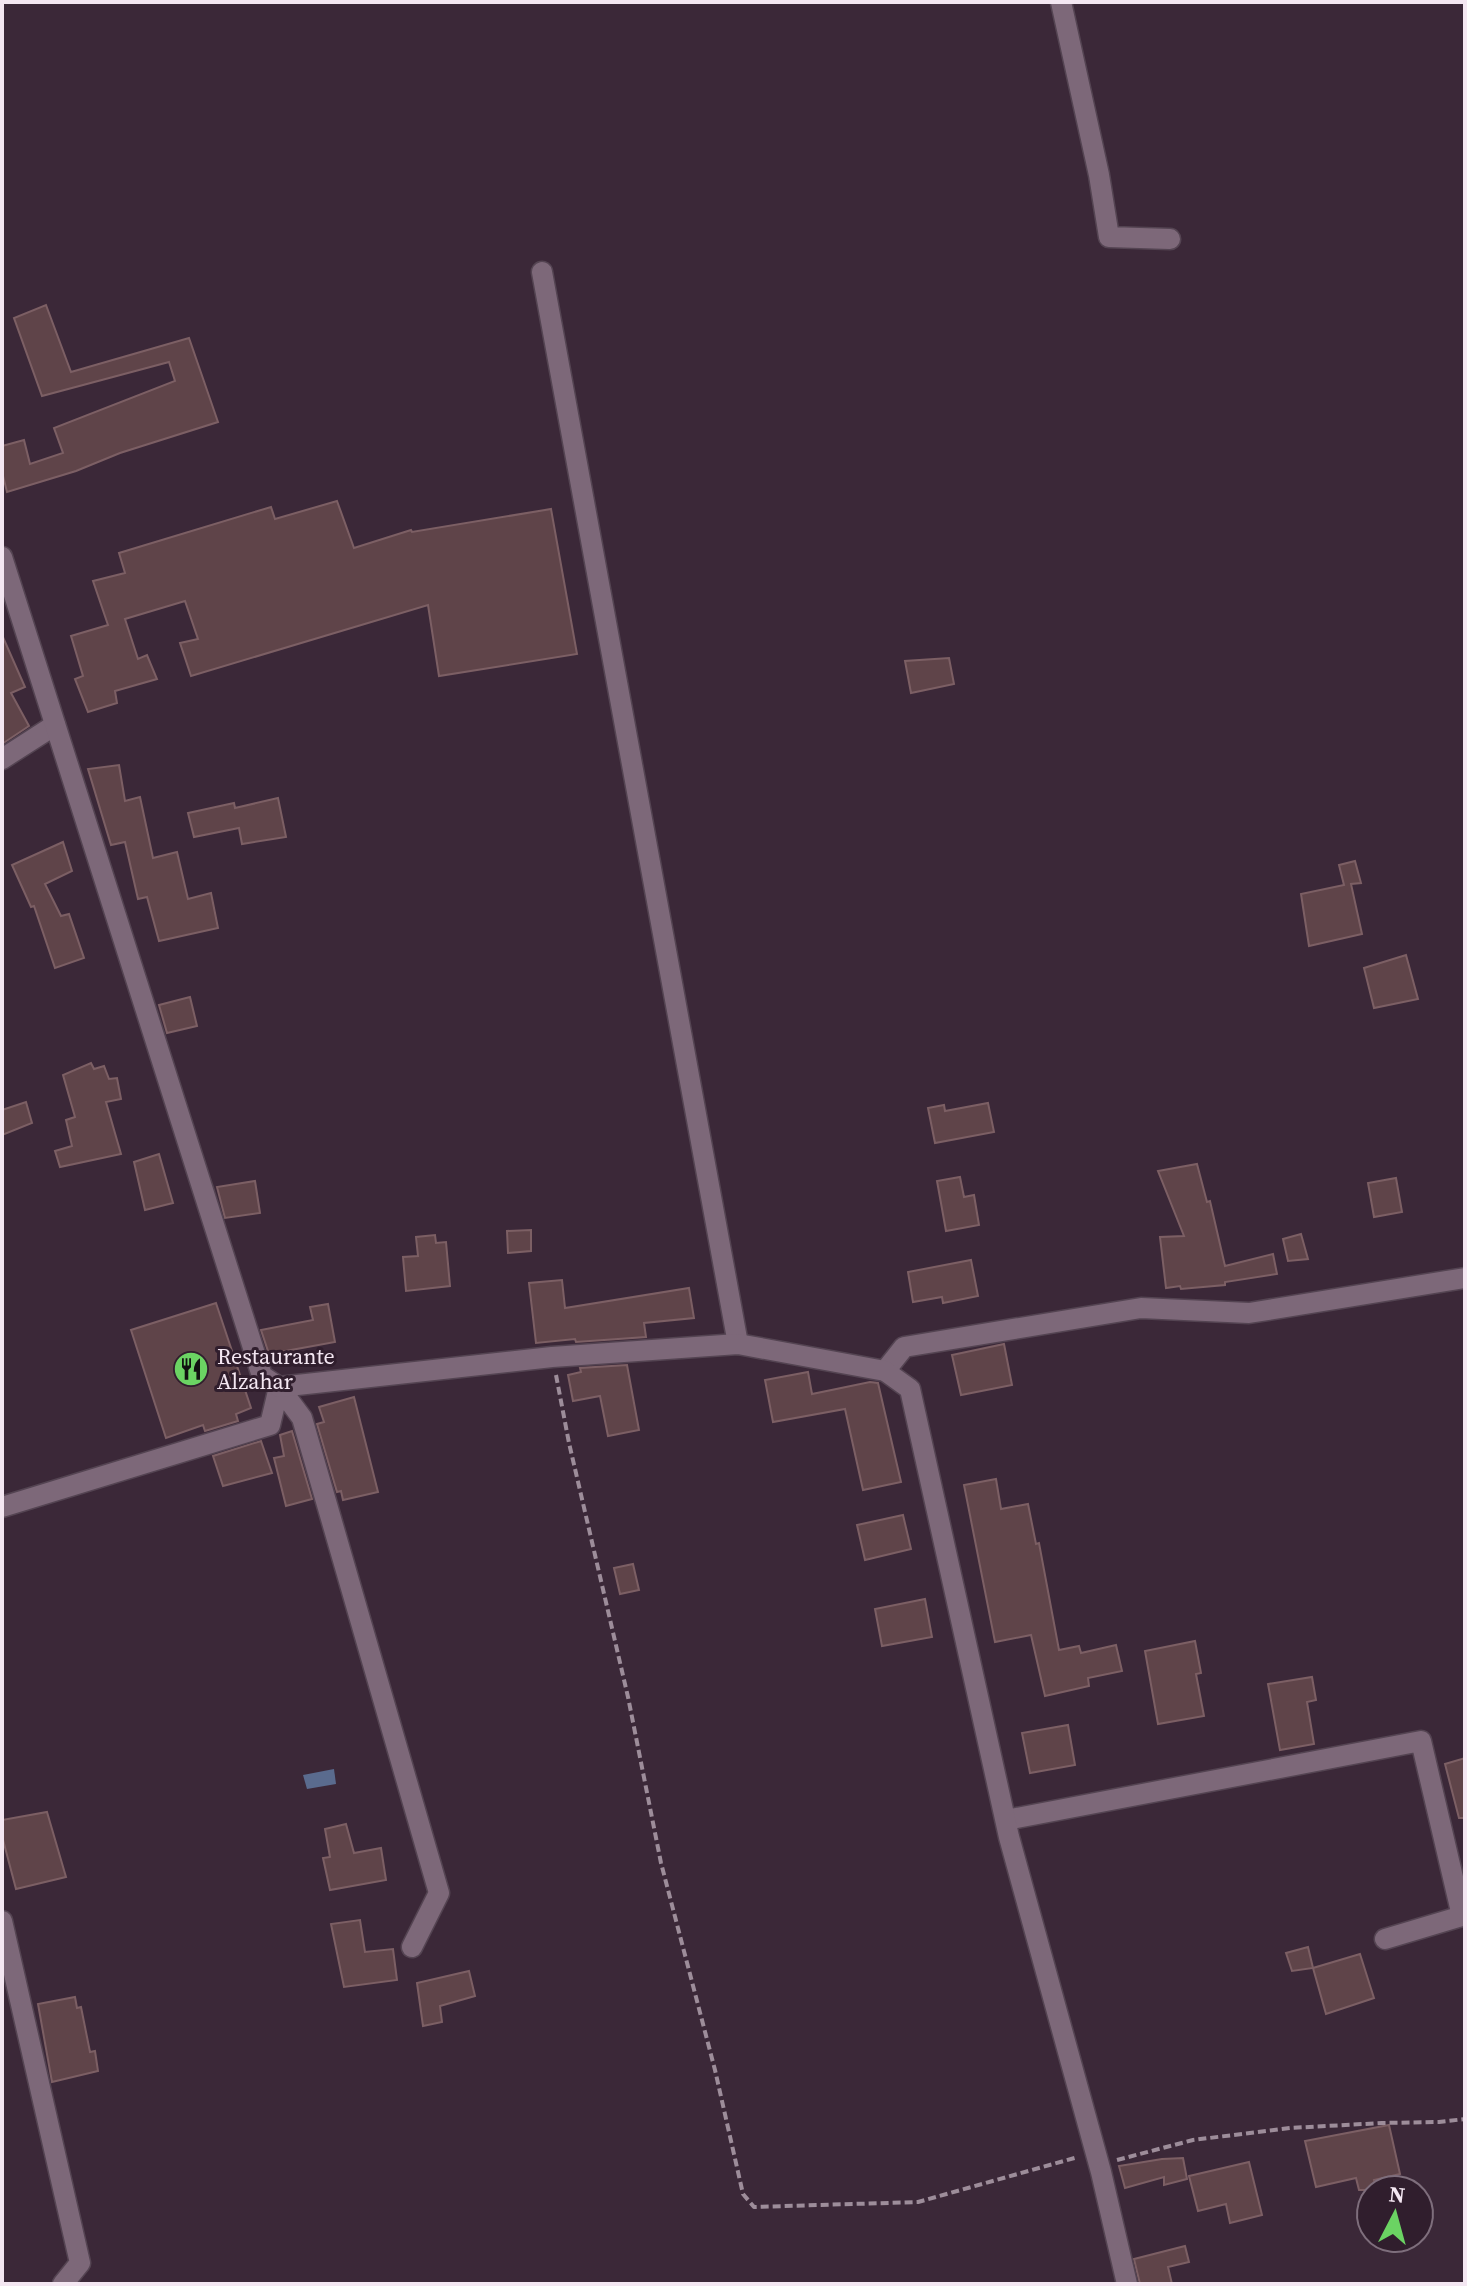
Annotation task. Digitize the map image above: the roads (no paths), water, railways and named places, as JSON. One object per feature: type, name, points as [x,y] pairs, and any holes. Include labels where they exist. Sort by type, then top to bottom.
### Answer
[{"type":"street","points":[[1061,2],[1099,175],[1109,237],[1170,239]]},
{"type":"street","points":[[542,272],[738,1344]]},
{"type":"street","points":[[2,557],[262,1376],[279,1387],[302,1418],[439,1893],[412,1947]]},
{"type":"street","points":[[2,759],[55,725]]},
{"type":"street","points":[[885,1371],[904,1347],[1141,1308],[1249,1313],[1465,1278]]},
{"type":"street","points":[[279,1387],[552,1357],[738,1344],[885,1371],[910,1389],[1006,1820],[1127,2284]]},
{"type":"street","points":[[2,1507],[270,1425],[279,1387]]},
{"type":"street","points":[[1006,1820],[1421,1741],[1462,1916],[1385,1939]]},
{"type":"street","points":[[2,1921],[80,2263],[63,2284]]},
{"type":"water","points":[[334,1769],[336,1784],[307,1789],[303,1775]]},
{"type":"place","name":"Restaurante Alzahar","points":[[191,1369]]}]
